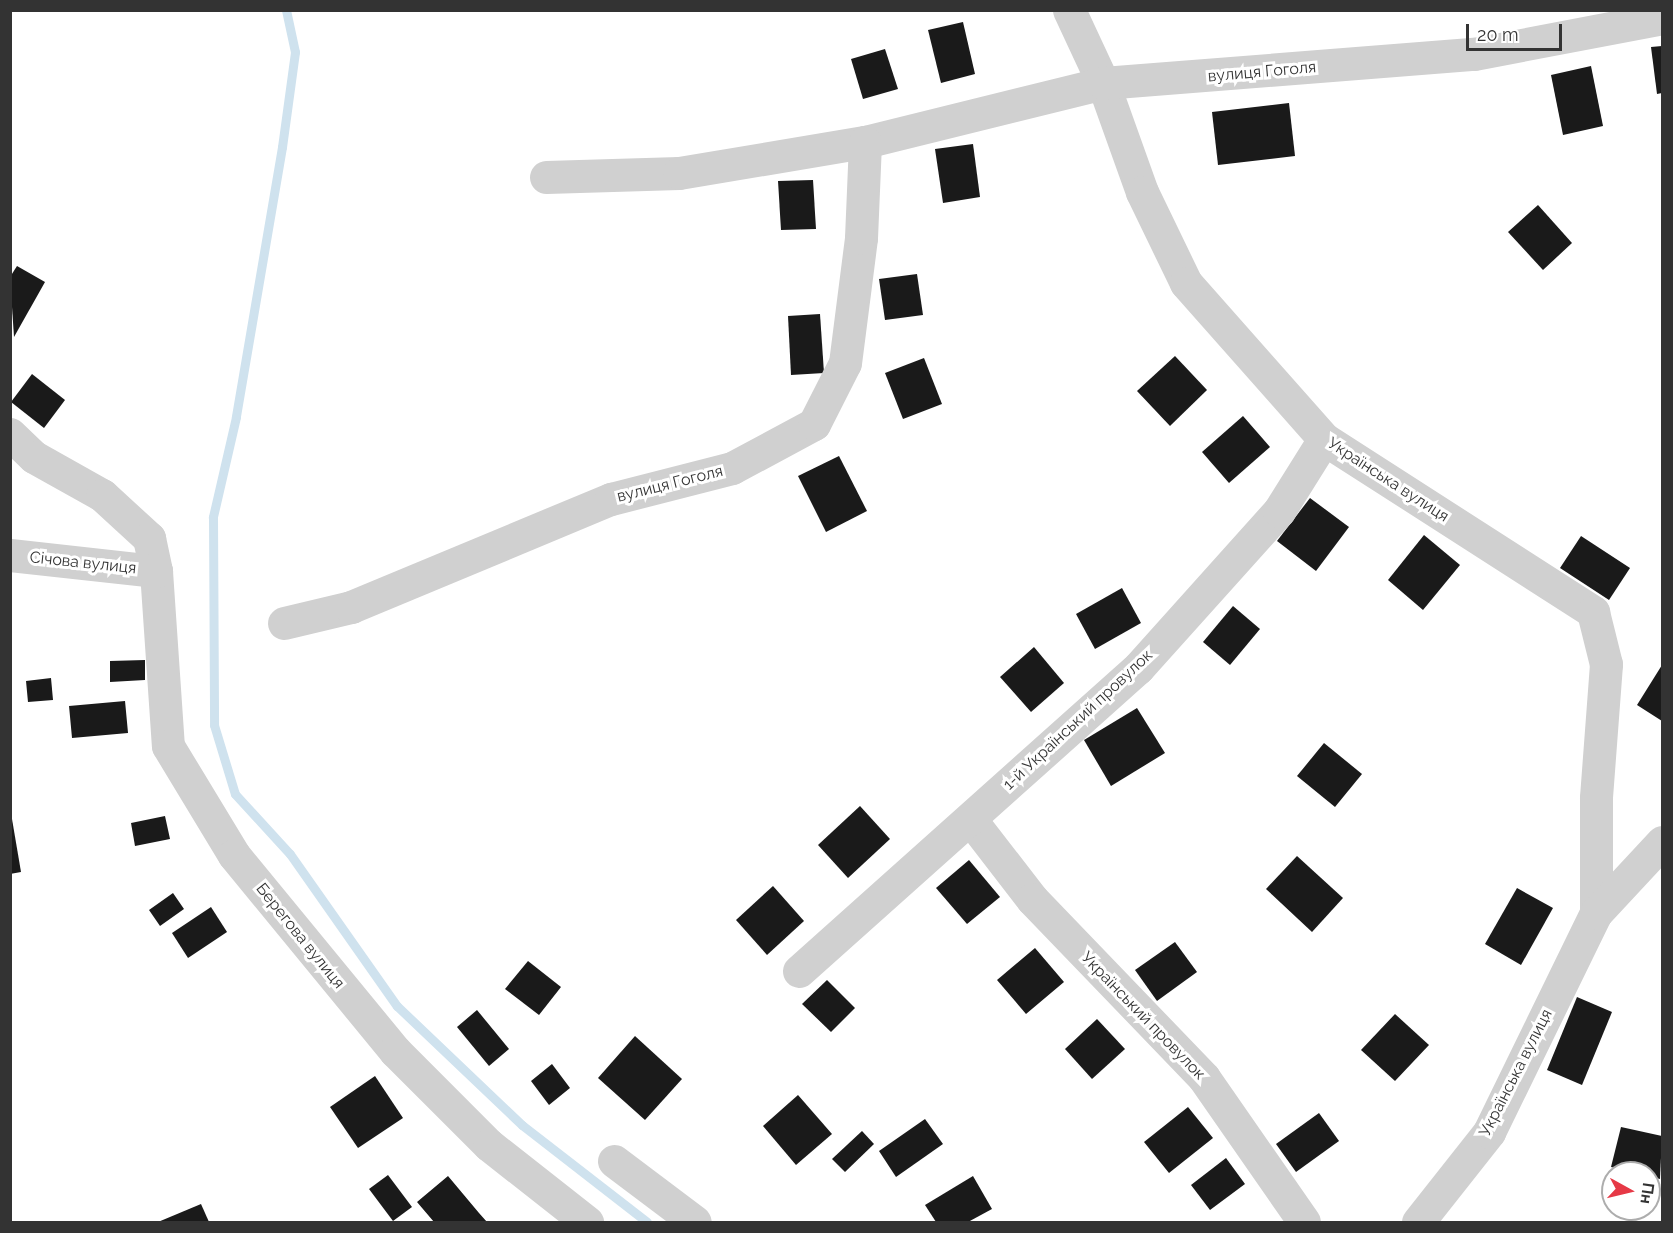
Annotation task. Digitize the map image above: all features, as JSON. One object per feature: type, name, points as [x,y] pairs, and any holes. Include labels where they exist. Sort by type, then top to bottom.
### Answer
[{"type":"street","name":"Українська вулиця","points":[[1069,10],[1104,83],[1142,192],[1186,283],[1324,439],[1593,612],[1606,664],[1596,798],[1596,913]]},
{"type":"street","name":"вулиця Гоголя","points":[[546,177],[679,174],[866,142],[1104,83],[1474,54],[1662,18]]},
{"type":"street","name":"вулиця Гоголя","points":[[284,623],[351,607],[611,499],[732,468],[814,424],[845,363],[861,238],[866,142]]},
{"type":"street","name":"Берегова вулиця","points":[[10,434],[34,457],[102,495],[149,538],[156,571],[168,746],[234,855],[395,1051],[489,1145],[587,1222]]},
{"type":"street","name":"1-й Український провулок","points":[[799,971],[971,820],[1138,668],[1280,511],[1324,439]]},
{"type":"street","name":"Січова вулиця","points":[[10,555],[156,571]]},
{"type":"street","name":"Український провулок","points":[[971,820],[1032,899],[1204,1078],[1304,1222]]},
{"type":"street","name":"Українська вулиця","points":[[1418,1222],[1489,1132],[1596,913],[1662,842]]},
{"type":"street","points":[[614,1161],[696,1222]]},
{"type":"building","points":[[963,22],[975,74],[941,83],[928,30]]},
{"type":"building","points":[[1662,46],[1662,93],[1657,94],[1651,47]]},
{"type":"building","points":[[885,49],[898,89],[863,99],[851,59]]},
{"type":"building","points":[[1591,66],[1603,126],[1563,135],[1551,75]]},
{"type":"building","points":[[1289,103],[1295,156],[1218,165],[1212,112]]},
{"type":"building","points":[[973,144],[980,197],[943,203],[935,149]]},
{"type":"building","points":[[813,180],[816,229],[781,230],[778,181]]},
{"type":"building","points":[[1538,205],[1572,243],[1543,270],[1508,232]]},
{"type":"building","points":[[17,266],[45,282],[14,337],[10,277]]},
{"type":"building","points":[[917,274],[923,315],[885,320],[879,279]]},
{"type":"building","points":[[820,314],[824,373],[791,375],[788,316]]},
{"type":"building","points":[[1175,356],[1207,390],[1170,426],[1137,391]]},
{"type":"building","points":[[924,358],[942,404],[903,419],[885,373]]},
{"type":"building","points":[[32,374],[65,400],[44,428],[11,402]]},
{"type":"building","points":[[1243,416],[1270,447],[1229,483],[1202,452]]},
{"type":"building","points":[[839,456],[867,511],[826,532],[798,476]]},
{"type":"building","points":[[1310,498],[1349,527],[1316,571],[1277,541]]},
{"type":"building","points":[[1424,535],[1460,565],[1423,610],[1388,580]]},
{"type":"building","points":[[1581,536],[1630,568],[1609,600],[1560,568]]},
{"type":"building","points":[[1122,588],[1141,623],[1095,649],[1076,614]]},
{"type":"building","points":[[1233,606],[1260,629],[1230,665],[1203,642]]},
{"type":"building","points":[[1034,647],[1064,683],[1031,712],[1000,677]]},
{"type":"building","points":[[145,660],[145,680],[110,682],[110,661]]},
{"type":"building","points":[[1662,665],[1662,721],[1637,705]]},
{"type":"building","points":[[51,678],[53,700],[28,702],[26,681]]},
{"type":"building","points":[[125,701],[128,733],[72,738],[69,706]]},
{"type":"building","points":[[1137,708],[1165,753],[1111,786],[1084,740]]},
{"type":"building","points":[[1324,743],[1362,774],[1335,807],[1297,776]]},
{"type":"building","points":[[860,806],[890,839],[848,878],[818,845]]},
{"type":"building","points":[[165,816],[170,839],[135,846],[131,823]]},
{"type":"building","points":[[12,819],[21,872],[10,874],[10,820]]},
{"type":"building","points":[[1297,856],[1343,898],[1312,932],[1266,889]]},
{"type":"building","points":[[969,860],[1000,897],[967,924],[936,888]]},
{"type":"building","points":[[773,886],[804,921],[767,955],[736,920]]},
{"type":"building","points":[[1517,888],[1553,908],[1521,965],[1485,944]]},
{"type":"building","points":[[173,893],[184,909],[160,926],[149,910]]},
{"type":"building","points":[[211,907],[227,932],[188,958],[172,933]]},
{"type":"building","points":[[1175,942],[1197,972],[1157,1001],[1135,970]]},
{"type":"building","points":[[1035,948],[1064,982],[1026,1014],[997,980]]},
{"type":"building","points":[[528,961],[561,987],[539,1015],[505,989]]},
{"type":"building","points":[[827,980],[855,1008],[831,1032],[802,1004]]},
{"type":"building","points":[[1577,997],[1612,1012],[1582,1085],[1547,1070]]},
{"type":"building","points":[[477,1010],[509,1049],[489,1066],[457,1027]]},
{"type":"building","points":[[1395,1014],[1429,1045],[1395,1081],[1361,1050]]},
{"type":"building","points":[[1097,1019],[1125,1049],[1092,1079],[1065,1049]]},
{"type":"building","points":[[635,1036],[682,1079],[645,1120],[598,1078]]},
{"type":"building","points":[[552,1064],[570,1088],[549,1105],[531,1081]]},
{"type":"building","points":[[375,1076],[403,1118],[358,1148],[330,1107]]},
{"type":"building","points":[[798,1095],[832,1134],[796,1165],[763,1126]]},
{"type":"building","points":[[1188,1107],[1213,1138],[1169,1173],[1144,1142]]},
{"type":"building","points":[[1319,1113],[1339,1141],[1296,1172],[1276,1144]]},
{"type":"building","points":[[925,1119],[943,1144],[896,1177],[879,1151]]},
{"type":"building","points":[[1621,1127],[1662,1136],[1661,1161],[1612,1161]]},
{"type":"building","points":[[862,1131],[874,1144],[845,1172],[832,1159]]},
{"type":"building","points":[[1226,1158],[1245,1184],[1210,1210],[1191,1185]]},
{"type":"building","points":[[388,1175],[412,1207],[393,1221],[369,1189]]},
{"type":"building","points":[[448,1176],[487,1222],[434,1222],[417,1202]]},
{"type":"building","points":[[973,1176],[992,1209],[968,1222],[936,1222],[925,1205]]},
{"type":"building","points":[[201,1204],[209,1222],[158,1222]]},
{"type":"waterway","points":[[286,10],[295,52],[282,147],[236,417],[213,517],[214,725],[235,794],[290,854],[397,1006],[522,1125],[647,1222]]}]
